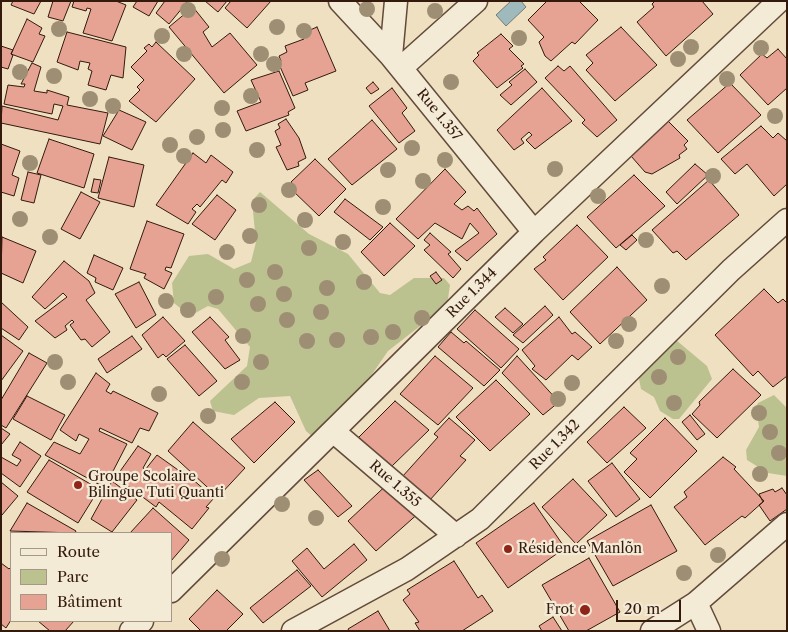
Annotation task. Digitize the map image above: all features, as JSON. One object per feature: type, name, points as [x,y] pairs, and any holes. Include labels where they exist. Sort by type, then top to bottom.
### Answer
[{"type":"street","name":"Rue 1.357","points":[[340,1],[396,62],[534,232]]},
{"type":"street","points":[[396,1],[396,62]]},
{"type":"street","points":[[396,62],[476,1]]},
{"type":"street","name":"Rue 1.344","points":[[172,590],[534,232],[779,1]]},
{"type":"street","name":"Rue 1.342","points":[[293,631],[407,569],[480,519],[731,270],[787,220]]},
{"type":"street","name":"Rue 1.355","points":[[333,431],[456,536]]},
{"type":"street","points":[[652,631],[696,603],[787,524]]},
{"type":"street","points":[[696,603],[709,631]]},
{"type":"street","points":[[132,631],[141,622]]},
{"type":"green space","points":[[260,192],[309,234],[348,254],[380,293],[390,295],[414,278],[444,278],[450,285],[447,305],[388,351],[333,431],[314,438],[306,431],[290,396],[259,398],[234,415],[213,411],[210,401],[247,366],[250,347],[218,309],[208,306],[190,316],[174,303],[172,283],[189,256],[208,254],[234,269],[251,262],[256,242],[252,201]]},
{"type":"green space","points":[[676,340],[707,366],[712,379],[679,419],[673,419],[660,411],[654,397],[641,389],[639,379],[643,369]]},
{"type":"green space","points":[[774,395],[787,408],[787,476],[768,473],[747,460],[746,450],[759,427],[756,407],[758,403]]},
{"type":"water","points":[[511,1],[521,1],[526,7],[506,26],[496,15]]},
{"type":"building","points":[[13,1],[41,1],[34,14],[11,5]]},
{"type":"building","points":[[53,1],[71,1],[63,21],[48,17]]},
{"type":"building","points":[[74,1],[116,1],[126,5],[112,41],[83,33],[91,9],[87,8],[86,11],[72,7]]},
{"type":"building","points":[[137,1],[158,1],[149,16],[133,7]]},
{"type":"building","points":[[165,1],[188,1],[169,24],[156,13]]},
{"type":"building","points":[[205,1],[227,1],[218,12]]},
{"type":"building","points":[[231,1],[271,1],[247,28],[225,8]]},
{"type":"building","points":[[547,1],[579,1],[598,20],[575,44],[572,42],[551,61],[545,56],[539,42],[544,37],[528,20]]},
{"type":"building","points":[[655,1],[702,1],[713,14],[666,56],[637,22],[654,7],[652,4]]},
{"type":"building","points":[[193,7],[209,27],[203,32],[212,47],[230,33],[257,65],[224,93],[169,27]]},
{"type":"building","points":[[27,19],[42,28],[39,34],[45,36],[33,62],[11,54]]},
{"type":"building","points":[[317,27],[336,71],[305,83],[308,90],[293,96],[278,62],[281,61],[279,56],[287,52],[285,46],[304,39],[301,34]]},
{"type":"building","points":[[621,27],[657,65],[615,101],[586,70],[593,63],[586,55]]},
{"type":"building","points":[[67,32],[126,47],[123,78],[111,75],[106,90],[88,85],[92,71],[88,69],[90,63],[80,61],[78,70],[57,62]]},
{"type":"building","points":[[501,34],[513,46],[509,49],[524,64],[521,66],[523,68],[497,88],[473,61],[479,55],[477,53]]},
{"type":"building","points":[[156,42],[195,79],[156,122],[129,101],[140,90],[137,87],[144,80],[131,67],[147,51],[144,48],[149,44],[152,47]]},
{"type":"building","points":[[1,46],[13,50],[8,69],[1,67]]},
{"type":"building","points":[[778,49],[787,59],[787,88],[768,105],[740,75],[762,54],[767,58]]},
{"type":"building","points":[[32,63],[41,67],[34,91],[47,93],[47,90],[69,97],[67,105],[108,113],[100,144],[1,123],[2,106],[58,120],[63,106],[54,104],[52,114],[4,104],[8,85],[24,87],[25,84],[21,84]]},
{"type":"building","points":[[558,66],[564,71],[570,66],[617,120],[597,137],[582,123],[585,120],[545,78]]},
{"type":"building","points":[[525,69],[537,82],[511,105],[500,95],[512,85],[509,82]]},
{"type":"building","points":[[279,71],[295,108],[288,112],[289,115],[246,131],[237,111],[261,102],[251,80]]},
{"type":"building","points":[[373,82],[379,89],[371,94],[366,88]]},
{"type":"building","points":[[730,83],[761,115],[718,153],[687,120]]},
{"type":"building","points":[[392,88],[407,108],[402,113],[415,131],[399,143],[369,106]]},
{"type":"building","points":[[542,88],[572,121],[535,149],[526,140],[532,135],[529,132],[521,139],[524,143],[514,150],[497,130]]},
{"type":"building","points":[[119,110],[146,122],[132,150],[103,136]]},
{"type":"building","points":[[286,119],[299,138],[306,158],[298,162],[299,166],[287,170],[276,147],[281,145],[275,131],[280,128],[278,124]]},
{"type":"building","points":[[372,120],[397,149],[352,185],[328,159]]},
{"type":"building","points":[[668,121],[688,141],[684,145],[687,149],[679,155],[680,158],[652,174],[645,172],[631,156]]},
{"type":"building","points":[[761,126],[773,138],[778,133],[787,141],[787,184],[774,196],[747,164],[735,174],[721,159]]},
{"type":"building","points":[[49,139],[94,154],[84,188],[37,173]]},
{"type":"building","points":[[1,144],[20,151],[12,175],[19,178],[14,196],[1,192]]},
{"type":"building","points":[[193,153],[206,163],[211,155],[233,172],[226,183],[222,180],[200,207],[197,204],[192,209],[196,212],[188,224],[156,205]]},
{"type":"building","points":[[109,157],[144,165],[134,207],[98,198]]},
{"type":"building","points":[[315,159],[346,189],[319,216],[291,189],[294,185],[291,182]]},
{"type":"building","points":[[695,164],[708,175],[677,204],[666,192]]},
{"type":"building","points":[[445,169],[466,192],[454,204],[462,210],[468,206],[474,211],[477,208],[497,234],[467,261],[455,251],[479,233],[470,223],[462,239],[435,223],[418,239],[396,219]]},
{"type":"building","points":[[28,172],[41,175],[34,203],[21,200]]},
{"type":"building","points":[[634,175],[665,206],[616,248],[587,217]]},
{"type":"building","points":[[94,179],[101,180],[98,193],[91,192]]},
{"type":"building","points":[[709,180],[739,215],[686,260],[677,251],[673,253],[652,230]]},
{"type":"building","points":[[81,192],[100,202],[80,239],[61,229]]},
{"type":"building","points":[[217,195],[236,210],[215,240],[192,224]]},
{"type":"building","points":[[345,199],[383,227],[370,240],[334,212]]},
{"type":"building","points":[[147,221],[184,234],[171,268],[166,267],[165,270],[172,273],[164,289],[144,278],[146,274],[130,269]]},
{"type":"building","points":[[390,223],[415,246],[384,276],[361,252]]},
{"type":"building","points":[[577,225],[608,257],[563,300],[534,269],[546,260],[543,257]]},
{"type":"building","points":[[430,233],[451,252],[448,254],[461,269],[453,278],[424,250],[430,245],[424,240]]},
{"type":"building","points":[[632,235],[637,240],[626,250],[620,245]]},
{"type":"building","points":[[2,237],[36,251],[23,283],[1,273]]},
{"type":"building","points":[[94,255],[123,268],[113,290],[95,282],[96,278],[87,273]]},
{"type":"building","points":[[64,261],[89,281],[95,293],[86,300],[110,332],[92,347],[85,339],[81,340],[70,325],[74,322],[72,320],[65,326],[67,330],[55,338],[35,321],[67,297],[63,293],[45,309],[32,297]]},
{"type":"building","points":[[617,267],[647,300],[600,344],[570,312]]},
{"type":"building","points":[[436,272],[442,280],[436,284],[430,276]]},
{"type":"building","points":[[139,282],[156,315],[136,328],[115,294]]},
{"type":"building","points":[[764,289],[778,303],[783,299],[787,303],[787,376],[773,387],[758,371],[753,376],[715,335]]},
{"type":"building","points":[[1,302],[28,327],[19,340],[1,328]]},
{"type":"building","points":[[545,306],[553,315],[523,343],[513,335]]},
{"type":"building","points":[[505,308],[523,324],[513,333],[495,317]]},
{"type":"building","points":[[475,310],[519,349],[501,368],[457,329]]},
{"type":"building","points":[[163,317],[185,341],[166,357],[163,354],[158,358],[142,335]]},
{"type":"building","points":[[210,317],[229,337],[225,340],[240,360],[225,369],[192,332]]},
{"type":"building","points":[[559,317],[572,334],[575,332],[592,347],[578,360],[572,355],[546,380],[532,369],[535,366],[522,350]]},
{"type":"building","points":[[451,332],[464,343],[466,341],[500,370],[484,386],[438,347]]},
{"type":"building","points":[[1,335],[23,351],[1,381]]},
{"type":"building","points":[[132,336],[142,349],[107,373],[98,359]]},
{"type":"building","points":[[185,345],[217,381],[199,396],[167,359]]},
{"type":"building","points":[[29,353],[47,363],[6,428],[1,425],[1,400]]},
{"type":"building","points":[[435,356],[473,388],[438,425],[400,394]]},
{"type":"building","points":[[517,356],[559,402],[543,415],[502,373]]},
{"type":"building","points":[[733,369],[761,395],[717,438],[692,414],[700,405],[699,402]]},
{"type":"building","points":[[96,373],[110,384],[106,391],[111,394],[113,391],[158,413],[149,431],[140,428],[132,443],[100,428],[99,431],[127,444],[110,477],[108,476],[102,486],[45,455],[54,442],[80,454],[89,439],[79,434],[76,441],[60,430]]},
{"type":"building","points":[[496,380],[530,414],[490,451],[456,417]]},
{"type":"building","points":[[27,396],[65,415],[51,440],[13,419]]},
{"type":"building","points":[[395,401],[429,430],[391,467],[358,438]]},
{"type":"building","points":[[275,402],[295,422],[254,463],[231,439]]},
{"type":"building","points":[[624,407],[646,428],[607,463],[587,442]]},
{"type":"building","points":[[690,415],[705,434],[697,440],[682,422]]},
{"type":"building","points":[[449,418],[475,440],[460,456],[466,460],[429,501],[402,477],[438,437],[434,434]]},
{"type":"building","points":[[665,418],[697,451],[650,498],[624,472],[637,459],[630,453]]},
{"type":"building","points":[[193,422],[245,468],[218,497],[168,451]]},
{"type":"building","points":[[1,428],[10,434],[1,445]]},
{"type":"building","points":[[20,442],[41,456],[20,487],[1,473],[1,457],[17,466],[21,460],[12,455]]},
{"type":"building","points":[[138,446],[151,454],[143,468],[145,470],[157,455],[181,472],[183,471],[214,498],[206,507],[209,508],[192,529],[159,502],[156,507],[116,477]]},
{"type":"building","points":[[723,457],[736,467],[734,469],[764,501],[745,518],[742,516],[705,545],[674,507],[687,497],[684,492]]},
{"type":"building","points":[[49,460],[99,489],[78,523],[27,492]]},
{"type":"building","points":[[612,463],[640,499],[616,517],[588,481]]},
{"type":"building","points":[[318,470],[352,506],[338,517],[304,480]]},
{"type":"building","points":[[573,479],[607,515],[576,544],[542,507]]},
{"type":"building","points":[[392,480],[421,511],[376,551],[348,521]]},
{"type":"building","points":[[112,481],[137,500],[112,532],[91,519]]},
{"type":"building","points":[[1,482],[18,496],[2,515],[1,513]]},
{"type":"building","points":[[782,488],[787,495],[787,509],[770,521],[759,505],[763,502],[759,494],[773,489],[775,492]]},
{"type":"building","points":[[27,503],[76,531],[42,532],[10,531]]},
{"type":"building","points":[[534,503],[565,548],[508,588],[476,543]]},
{"type":"building","points":[[651,505],[677,551],[613,586],[587,541]]},
{"type":"building","points":[[153,508],[189,540],[172,560],[172,532],[131,532]]},
{"type":"building","points":[[354,544],[367,560],[322,597],[292,561],[307,548],[324,569]]},
{"type":"building","points":[[589,558],[620,612],[586,631],[569,631],[542,585]]},
{"type":"building","points":[[454,561],[478,598],[482,595],[493,611],[462,631],[420,631],[415,623],[419,622],[403,600],[410,594],[407,590]]},
{"type":"building","points":[[1,563],[10,568],[10,622],[6,628],[1,624]]},
{"type":"building","points":[[297,570],[311,586],[263,623],[250,608]]},
{"type":"building","points":[[217,590],[243,614],[226,631],[201,631],[189,619]]},
{"type":"building","points":[[378,611],[390,631],[349,631],[348,629]]},
{"type":"building","points":[[553,617],[562,631],[542,631],[539,626]]},
{"type":"building","points":[[39,622],[73,622],[65,631],[50,631]]},
{"type":"place","name":"Groupe Scolaire Bilingue Tuti Quanti","points":[[78,485]]},
{"type":"place","name":"Résidence Manlõn","points":[[508,549]]},
{"type":"place","name":"Frot","points":[[585,610]]}]
